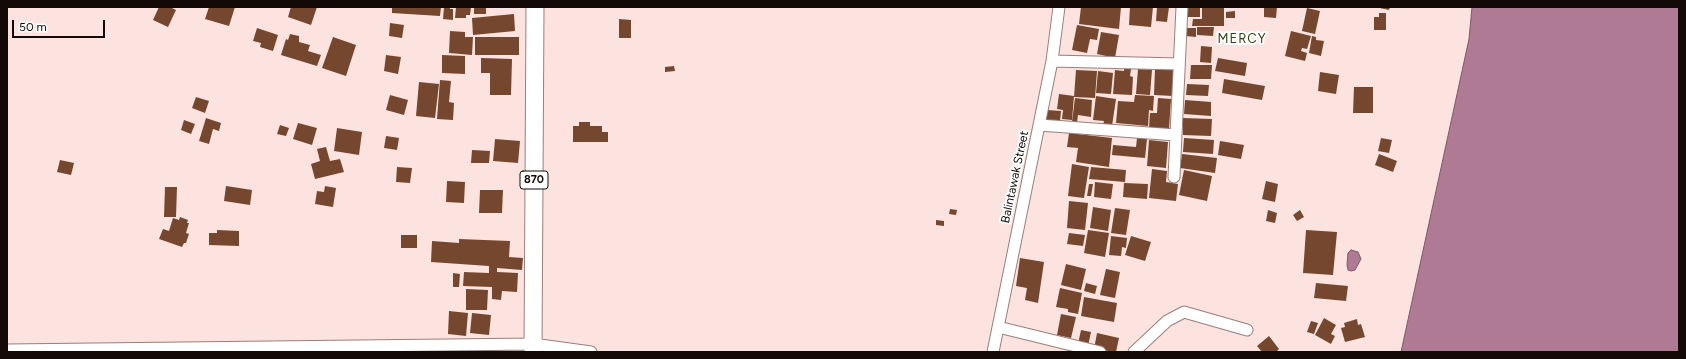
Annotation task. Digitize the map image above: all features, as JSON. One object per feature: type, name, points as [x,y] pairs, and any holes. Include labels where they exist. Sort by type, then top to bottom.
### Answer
[{"type":"main road","name":"870","points":[[533,348],[535,7]]},
{"type":"street","name":"Balintawak Street","points":[[993,352],[1052,61],[1060,7]]},
{"type":"street","points":[[1174,177],[1182,7]]},
{"type":"street","points":[[1052,61],[1179,64]]},
{"type":"street","points":[[1039,125],[1176,136]]},
{"type":"street","points":[[1134,352],[1167,321],[1184,312],[1247,330]]},
{"type":"street","points":[[998,327],[1100,352]]},
{"type":"street","points":[[7,350],[533,348],[591,352]]},
{"type":"shaded area","points":[[1472,7],[1679,7],[1679,352],[1401,352],[1469,39]]},
{"type":"shaded area","points":[[1351,250],[1358,252],[1361,259],[1355,270],[1351,271],[1348,270],[1347,265],[1348,253]]},
{"type":"building","points":[[159,7],[170,7],[176,10],[168,27],[153,20]]},
{"type":"building","points":[[209,7],[235,7],[229,26],[205,19]]},
{"type":"building","points":[[291,7],[317,7],[311,25],[288,17]]},
{"type":"building","points":[[392,7],[441,7],[440,16],[392,13]]},
{"type":"building","points":[[444,7],[450,7],[450,9],[453,9],[453,20],[443,19]]},
{"type":"building","points":[[456,7],[471,7],[470,15],[466,15],[466,18],[455,18]]},
{"type":"building","points":[[474,7],[486,7],[486,14],[474,14]]},
{"type":"building","points":[[1081,7],[1121,7],[1119,29],[1079,24]]},
{"type":"building","points":[[1130,7],[1153,7],[1151,27],[1129,25]]},
{"type":"building","points":[[1157,7],[1169,7],[1167,22],[1156,21]]},
{"type":"building","points":[[1186,7],[1200,7],[1200,17],[1187,17]]},
{"type":"building","points":[[1202,7],[1224,7],[1224,26],[1192,26],[1193,19],[1202,19]]},
{"type":"building","points":[[1264,7],[1277,7],[1276,18],[1264,17]]},
{"type":"building","points":[[1375,7],[1390,7],[1389,10]]},
{"type":"building","points":[[1307,8],[1320,11],[1315,34],[1302,31]]},
{"type":"building","points":[[1235,11],[1235,18],[1226,18],[1226,12]]},
{"type":"building","points":[[1379,13],[1386,13],[1386,30],[1374,30],[1374,17],[1379,17]]},
{"type":"building","points":[[514,14],[515,31],[473,35],[472,18]]},
{"type":"building","points":[[619,19],[631,20],[631,38],[619,38]]},
{"type":"building","points":[[390,23],[404,25],[402,38],[389,36]]},
{"type":"building","points":[[1077,25],[1099,29],[1097,40],[1090,39],[1087,53],[1072,50]]},
{"type":"building","points":[[1197,27],[1214,27],[1213,36],[1197,35]]},
{"type":"building","points":[[257,28],[278,35],[273,51],[260,47],[261,43],[253,41]]},
{"type":"building","points":[[1186,28],[1196,28],[1196,37],[1186,36]]},
{"type":"building","points":[[450,31],[465,32],[465,37],[473,37],[472,55],[449,53]]},
{"type":"building","points":[[1291,31],[1311,36],[1307,49],[1302,48],[1301,51],[1307,53],[1305,61],[1285,56]]},
{"type":"building","points":[[1101,32],[1119,35],[1115,58],[1097,54]]},
{"type":"building","points":[[290,34],[299,36],[299,42],[310,45],[308,51],[321,55],[317,66],[281,55],[286,39],[288,40]]},
{"type":"building","points":[[1312,36],[1316,37],[1316,40],[1324,41],[1321,56],[1309,53]]},
{"type":"building","points":[[333,37],[356,45],[346,76],[322,68]]},
{"type":"building","points":[[475,37],[519,37],[519,55],[475,55]]},
{"type":"building","points":[[1201,46],[1212,47],[1211,63],[1200,62]]},
{"type":"building","points":[[386,55],[401,57],[398,74],[384,71]]},
{"type":"building","points":[[442,55],[465,56],[465,74],[442,73]]},
{"type":"building","points":[[481,58],[512,59],[511,95],[490,95],[490,73],[481,73]]},
{"type":"building","points":[[1218,58],[1247,63],[1245,76],[1215,71]]},
{"type":"building","points":[[1191,65],[1212,65],[1211,79],[1190,79]]},
{"type":"building","points":[[674,66],[675,71],[665,72],[665,67]]},
{"type":"building","points":[[1124,68],[1131,69],[1130,76],[1133,77],[1132,95],[1113,94],[1115,70],[1124,71]]},
{"type":"building","points":[[1138,69],[1152,70],[1150,95],[1136,94]]},
{"type":"building","points":[[1155,69],[1174,70],[1173,96],[1154,95]]},
{"type":"building","points":[[1076,70],[1097,71],[1095,98],[1074,97]]},
{"type":"building","points":[[1098,71],[1113,73],[1111,94],[1096,93]]},
{"type":"building","points":[[1320,72],[1339,75],[1336,94],[1318,91]]},
{"type":"building","points":[[1224,79],[1265,86],[1262,100],[1222,93]]},
{"type":"building","points":[[440,80],[451,81],[449,102],[454,103],[453,120],[437,119]]},
{"type":"building","points":[[419,82],[439,84],[435,118],[416,116]]},
{"type":"building","points":[[1187,84],[1209,85],[1208,96],[1186,95]]},
{"type":"building","points":[[1354,87],[1373,87],[1373,113],[1353,113]]},
{"type":"building","points":[[1059,94],[1074,96],[1072,120],[1062,119],[1063,110],[1057,109]]},
{"type":"building","points":[[390,95],[408,100],[404,115],[386,110]]},
{"type":"building","points":[[1135,95],[1154,96],[1153,111],[1149,110],[1148,126],[1116,123],[1118,101],[1134,102]]},
{"type":"building","points":[[1096,96],[1116,99],[1112,126],[1103,125],[1104,121],[1093,120]]},
{"type":"building","points":[[196,97],[209,101],[205,113],[192,108]]},
{"type":"building","points":[[1075,98],[1092,100],[1091,117],[1078,115],[1077,123],[1072,122]]},
{"type":"building","points":[[1158,98],[1171,99],[1169,129],[1149,128],[1150,113],[1157,113]]},
{"type":"building","points":[[1185,100],[1211,102],[1211,116],[1184,114]]},
{"type":"building","points":[[1047,110],[1061,111],[1060,121],[1047,120]]},
{"type":"building","points":[[206,118],[221,123],[219,131],[213,129],[209,144],[199,141]]},
{"type":"building","points":[[1183,118],[1212,119],[1211,136],[1183,135]]},
{"type":"building","points":[[184,120],[195,124],[191,134],[181,130]]},
{"type":"building","points":[[579,122],[590,122],[590,126],[602,126],[602,132],[608,132],[608,142],[573,142],[573,126],[579,126]]},
{"type":"building","points":[[298,123],[317,128],[312,145],[293,139]]},
{"type":"building","points":[[280,125],[289,128],[286,136],[277,134]]},
{"type":"building","points":[[337,128],[362,132],[359,155],[334,151]]},
{"type":"building","points":[[1069,133],[1112,138],[1109,167],[1076,162],[1078,148],[1067,147]]},
{"type":"building","points":[[386,136],[399,138],[397,150],[384,148]]},
{"type":"building","points":[[1137,138],[1147,139],[1145,158],[1112,155],[1113,145],[1136,147]]},
{"type":"building","points":[[1184,138],[1214,140],[1213,154],[1183,152]]},
{"type":"building","points":[[1381,138],[1392,140],[1389,153],[1378,151]]},
{"type":"building","points":[[495,139],[520,141],[518,163],[493,161]]},
{"type":"building","points":[[1149,140],[1168,142],[1166,168],[1147,166]]},
{"type":"building","points":[[1220,141],[1244,145],[1241,159],[1218,155]]},
{"type":"building","points":[[326,147],[330,161],[340,159],[344,172],[315,179],[311,164],[320,161],[317,149]]},
{"type":"building","points":[[472,150],[490,151],[489,163],[471,163]]},
{"type":"building","points":[[1182,154],[1217,158],[1215,173],[1180,168]]},
{"type":"building","points":[[1379,154],[1397,161],[1393,172],[1375,165]]},
{"type":"building","points":[[60,160],[74,163],[71,175],[57,172]]},
{"type":"building","points":[[1072,164],[1089,167],[1084,198],[1068,196]]},
{"type":"building","points":[[397,167],[412,168],[410,183],[396,182]]},
{"type":"building","points":[[1091,167],[1126,170],[1125,182],[1089,179]]},
{"type":"building","points":[[1152,169],[1167,171],[1166,182],[1178,184],[1176,201],[1149,198]]},
{"type":"building","points":[[1184,170],[1212,176],[1207,201],[1179,195]]},
{"type":"building","points":[[447,181],[465,182],[464,203],[446,202]]},
{"type":"building","points":[[1266,181],[1278,184],[1275,202],[1262,199]]},
{"type":"building","points":[[1095,182],[1113,184],[1111,199],[1094,197]]},
{"type":"building","points":[[1124,183],[1148,184],[1147,199],[1123,197]]},
{"type":"building","points":[[1089,184],[1093,184],[1091,196],[1087,196]]},
{"type":"building","points":[[226,186],[252,190],[250,205],[224,201]]},
{"type":"building","points":[[325,186],[336,188],[333,207],[315,204],[317,191],[324,192]]},
{"type":"building","points":[[165,187],[177,187],[176,217],[164,217]]},
{"type":"building","points":[[480,190],[503,190],[502,213],[479,213]]},
{"type":"building","points":[[1069,201],[1088,203],[1085,230],[1067,228]]},
{"type":"building","points":[[1093,207],[1111,210],[1108,231],[1090,228]]},
{"type":"building","points":[[1115,208],[1130,210],[1126,235],[1111,233]]},
{"type":"building","points":[[950,209],[957,210],[956,215],[949,214]]},
{"type":"building","points":[[1268,210],[1277,213],[1275,223],[1266,221]]},
{"type":"building","points":[[1300,210],[1304,217],[1297,221],[1293,215]]},
{"type":"building","points":[[180,217],[188,220],[187,223],[189,223],[186,233],[189,234],[186,243],[184,243],[182,247],[159,239],[163,229],[169,231],[173,218],[179,220]]},
{"type":"building","points":[[936,220],[944,221],[944,226],[936,225]]},
{"type":"building","points":[[217,230],[239,231],[239,246],[209,245],[209,233],[217,233]]},
{"type":"building","points":[[1088,230],[1109,233],[1105,257],[1084,253]]},
{"type":"building","points":[[1306,230],[1337,232],[1333,275],[1303,273]]},
{"type":"building","points":[[1069,233],[1085,235],[1083,246],[1067,244]]},
{"type":"building","points":[[401,235],[417,235],[417,248],[401,248]]},
{"type":"building","points":[[1111,236],[1127,238],[1126,248],[1122,247],[1121,256],[1109,255]]},
{"type":"building","points":[[1131,236],[1151,242],[1145,261],[1125,255]]},
{"type":"building","points":[[459,239],[510,241],[509,257],[523,258],[522,270],[497,268],[497,272],[518,273],[517,292],[502,291],[501,300],[492,299],[492,287],[463,286],[464,272],[489,273],[489,266],[431,262],[432,241],[459,243]]},
{"type":"building","points":[[1020,258],[1044,262],[1038,303],[1025,300],[1027,288],[1016,286]]},
{"type":"building","points":[[1066,264],[1086,269],[1081,290],[1061,285]]},
{"type":"building","points":[[1106,269],[1120,272],[1115,298],[1100,295]]},
{"type":"building","points":[[453,273],[460,274],[459,287],[453,287]]},
{"type":"building","points":[[1086,283],[1097,286],[1095,294],[1084,291]]},
{"type":"building","points":[[1316,283],[1348,286],[1346,301],[1314,298]]},
{"type":"building","points":[[1060,288],[1082,293],[1078,314],[1068,312],[1068,309],[1056,307]]},
{"type":"building","points":[[466,289],[488,290],[487,310],[466,310]]},
{"type":"building","points":[[1084,297],[1117,303],[1114,322],[1081,316]]},
{"type":"building","points":[[449,311],[468,313],[466,336],[448,334]]},
{"type":"building","points":[[472,313],[491,315],[489,335],[470,333]]},
{"type":"building","points":[[1061,314],[1076,317],[1071,338],[1057,335]]},
{"type":"building","points":[[1324,318],[1336,325],[1331,334],[1335,336],[1331,344],[1315,335]]},
{"type":"building","points":[[1357,319],[1358,325],[1361,324],[1365,337],[1345,342],[1341,328],[1345,327],[1344,323]]},
{"type":"building","points":[[1311,321],[1318,323],[1314,334],[1307,332]]},
{"type":"building","points":[[1081,330],[1091,332],[1088,346],[1078,344]]},
{"type":"building","points":[[1097,333],[1119,338],[1116,352],[1094,349]]},
{"type":"building","points":[[1269,336],[1279,349],[1276,352],[1262,352],[1257,346]]},
{"type":"district","name":"MERCY","points":[[1242,39]]}]
